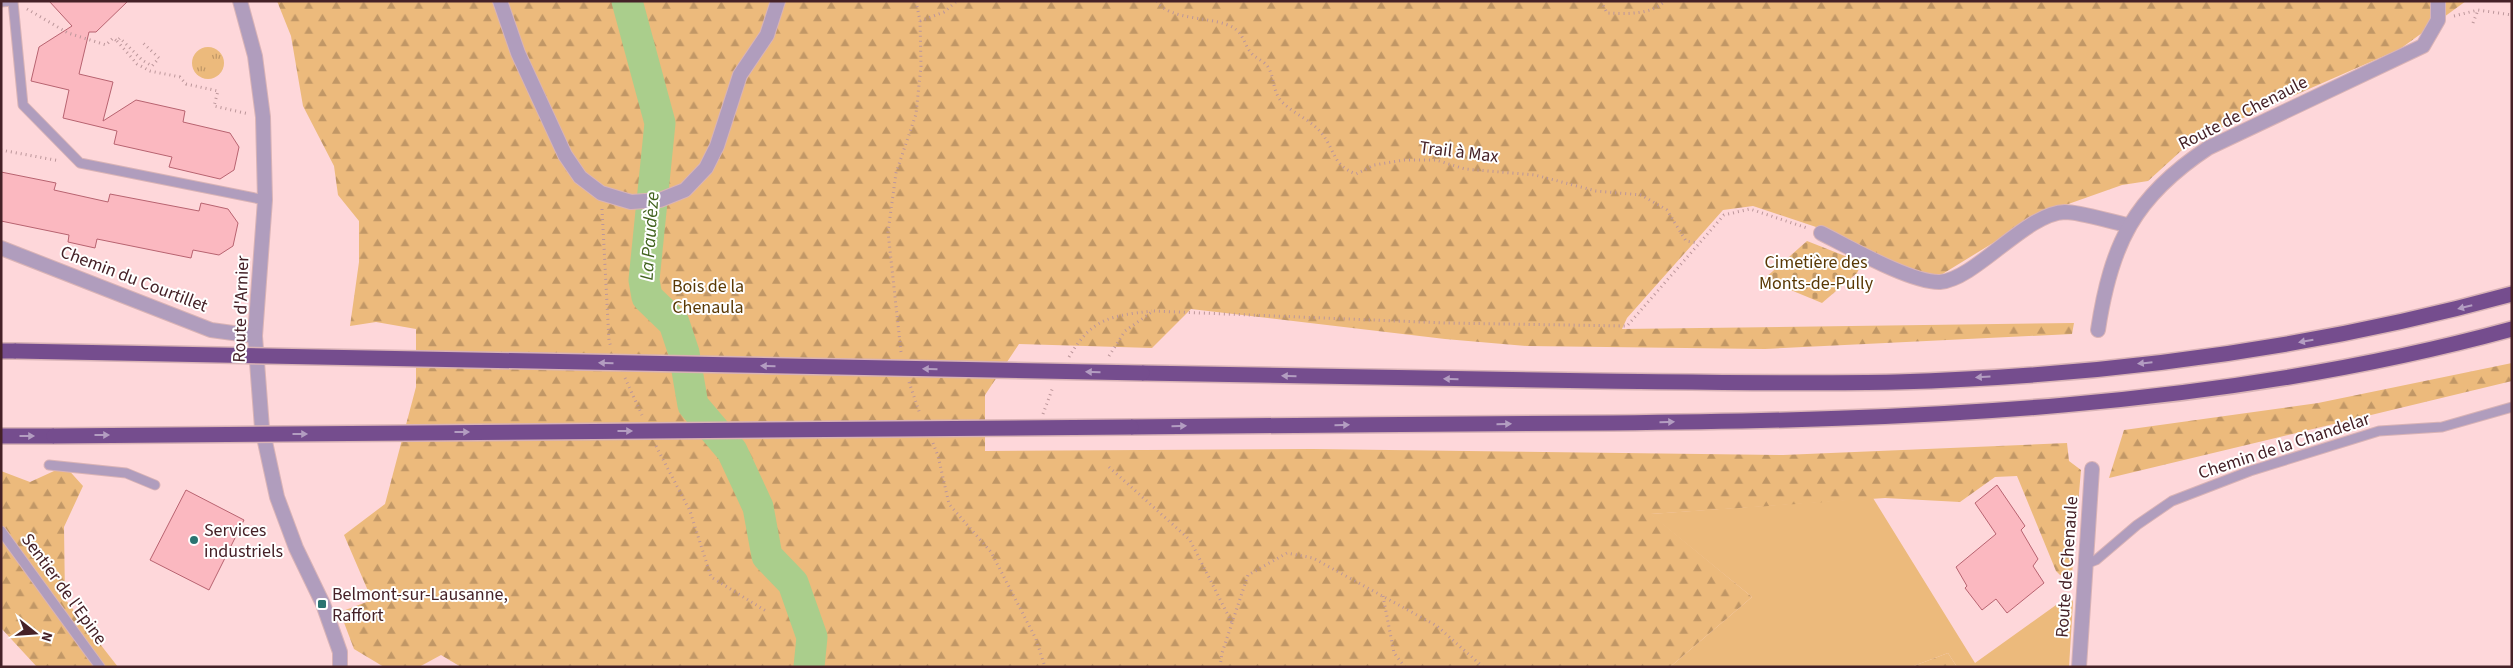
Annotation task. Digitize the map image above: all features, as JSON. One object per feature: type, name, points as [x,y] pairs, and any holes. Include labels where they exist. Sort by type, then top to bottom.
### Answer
[{"type":"highway","points":[[9,351],[1142,373],[1697,382],[1897,382],[2032,374],[2192,358],[2267,348],[2408,320],[2512,294]]},
{"type":"highway","points":[[1,436],[1707,422],[1986,412],[2110,401],[2226,387],[2358,364],[2512,329]]},
{"type":"street","name":"Route d'Arnier","points":[[240,1],[255,56],[263,117],[265,200],[255,336],[262,428],[277,498],[296,548],[323,604],[340,652],[342,666]]},
{"type":"street","points":[[500,1],[518,53],[565,155],[580,177],[601,193],[631,202],[660,200],[684,190],[706,168],[717,146],[740,75],[767,35],[778,1]]},
{"type":"street","points":[[2438,1],[2438,20]]},
{"type":"street","name":"Route de Chenaule","points":[[2098,330],[2108,276],[2128,225],[2161,184],[2180,167],[2201,153],[2422,46],[2438,20]]},
{"type":"street","points":[[1821,234],[1917,279],[1941,282],[1962,273],[2043,218],[2065,212],[2128,225]]},
{"type":"street","name":"Chemin du Courtillet","points":[[1,248],[211,330],[255,336]]},
{"type":"street","name":"Route de Chenaule","points":[[2079,667],[2092,469]]},
{"type":"lane","points":[[1,2],[13,1],[23,105],[80,163],[265,200]]},
{"type":"lane","name":"Chemin de la Chandelar","points":[[2086,564],[2096,560],[2137,525],[2172,501],[2250,471],[2379,432],[2442,426],[2512,407]]},
{"type":"lane","points":[[49,465],[126,473],[155,485]]},
{"type":"lane","name":"Sentier de l'Epine","points":[[1,531],[100,667]]},
{"type":"path","points":[[13,1],[68,33],[106,45],[113,38],[137,64],[150,71],[180,77],[186,84],[218,91],[214,106],[254,115]]},
{"type":"path","points":[[916,1],[920,21],[944,12],[957,1]]},
{"type":"path","name":"Trail à Max","points":[[1157,1],[1173,13],[1232,26],[1243,35],[1247,48],[1268,66],[1275,91],[1282,102],[1322,134],[1334,158],[1344,170],[1356,174],[1374,165],[1404,160],[1436,160],[1464,169],[1535,175],[1596,191],[1642,195],[1667,210],[1686,241],[1699,243]]},
{"type":"path","points":[[1601,1],[1607,13],[1618,14],[1653,10],[1665,1]]},
{"type":"path","points":[[2438,20],[2478,10],[2512,15]]},
{"type":"path","points":[[2473,23],[2478,10]]},
{"type":"path","points":[[117,41],[120,38],[142,60],[152,66],[159,58],[142,42]]},
{"type":"path","points":[[1,150],[80,163]]},
{"type":"path","points":[[1107,360],[1126,332],[1153,311],[1446,323],[1627,326],[1724,215],[1750,209],[1821,234]]},
{"type":"path","points":[[1109,467],[1190,540],[1232,622]]},
{"type":"path","points":[[1220,667],[1232,622],[1248,575],[1287,553],[1313,558],[1437,626],[1483,667]]},
{"type":"path","points":[[1383,595],[1394,652],[1405,667]]},
{"type":"green space","name":"Bois de la Chenaula","points":[[277,1],[2466,1],[2400,49],[2193,140],[2148,181],[2122,185],[2040,214],[1936,278],[1918,275],[1825,230],[1753,206],[1723,210],[1627,318],[1622,329],[2074,323],[2072,334],[1765,349],[1527,346],[1445,339],[1191,309],[1152,348],[1019,344],[985,395],[985,451],[1312,449],[1783,455],[2067,443],[2069,461],[2081,470],[2072,575],[2060,575],[2056,571],[2017,476],[1995,477],[1960,502],[1885,498],[1651,514],[1752,597],[1670,667],[461,667],[441,655],[419,667],[384,667],[354,649],[340,612],[372,600],[344,535],[385,504],[416,387],[416,329],[376,322],[350,326],[359,262],[359,221],[338,195],[334,166],[303,106],[291,36]]},
{"type":"green space","points":[[208,47],[214,48],[219,52],[223,57],[223,69],[219,74],[214,78],[208,79],[202,78],[197,74],[193,69],[192,63],[193,57],[197,52],[202,48]]},
{"type":"green space","name":"Cimetière des Monts-de-Pully","points":[[1807,241],[1845,256],[1861,265],[1857,273],[1822,303],[1764,279]]},
{"type":"green space","points":[[2512,363],[2512,381],[2109,478],[2124,430],[2318,403]]},
{"type":"green space","points":[[65,466],[83,486],[64,527],[65,599],[118,667],[37,667],[1,628],[1,471],[30,482]]},
{"type":"green space","points":[[1873,498],[1975,663],[2070,595],[2073,602],[2069,667],[1957,667],[1948,653],[1911,667],[1670,667],[1752,597],[1650,514]]},
{"type":"green space","points":[[1948,653],[1957,667],[1911,667]]},
{"type":"building","points":[[49,1],[128,1],[96,32],[89,32],[79,74],[113,82],[103,121],[136,100],[185,111],[183,122],[230,133],[239,147],[234,170],[220,179],[169,167],[172,157],[114,144],[117,131],[63,118],[69,90],[31,81],[39,47],[72,26]]},
{"type":"building","points":[[1,172],[56,183],[54,190],[108,202],[110,194],[199,211],[201,203],[228,209],[238,223],[233,246],[219,255],[193,250],[191,258],[97,239],[95,248],[68,242],[69,235],[1,221]]},
{"type":"building","points":[[1997,485],[2025,526],[2021,530],[2038,559],[2033,566],[2044,583],[2007,613],[1996,599],[1982,610],[1965,588],[1967,586],[1956,567],[1996,534],[1975,503]]},
{"type":"building","points":[[186,490],[244,520],[209,590],[150,560]]},
{"type":"waterway","name":"La Paudèze","points":[[627,1],[660,123],[644,280],[647,297],[674,323],[684,353],[693,405],[732,451],[758,507],[767,556],[793,583],[812,637],[809,667]]},
{"type":"place","name":"Services industriels","points":[[194,540]]},
{"type":"place","name":"Belmont-sur-Lausanne, Raffort","points":[[322,604]]}]
